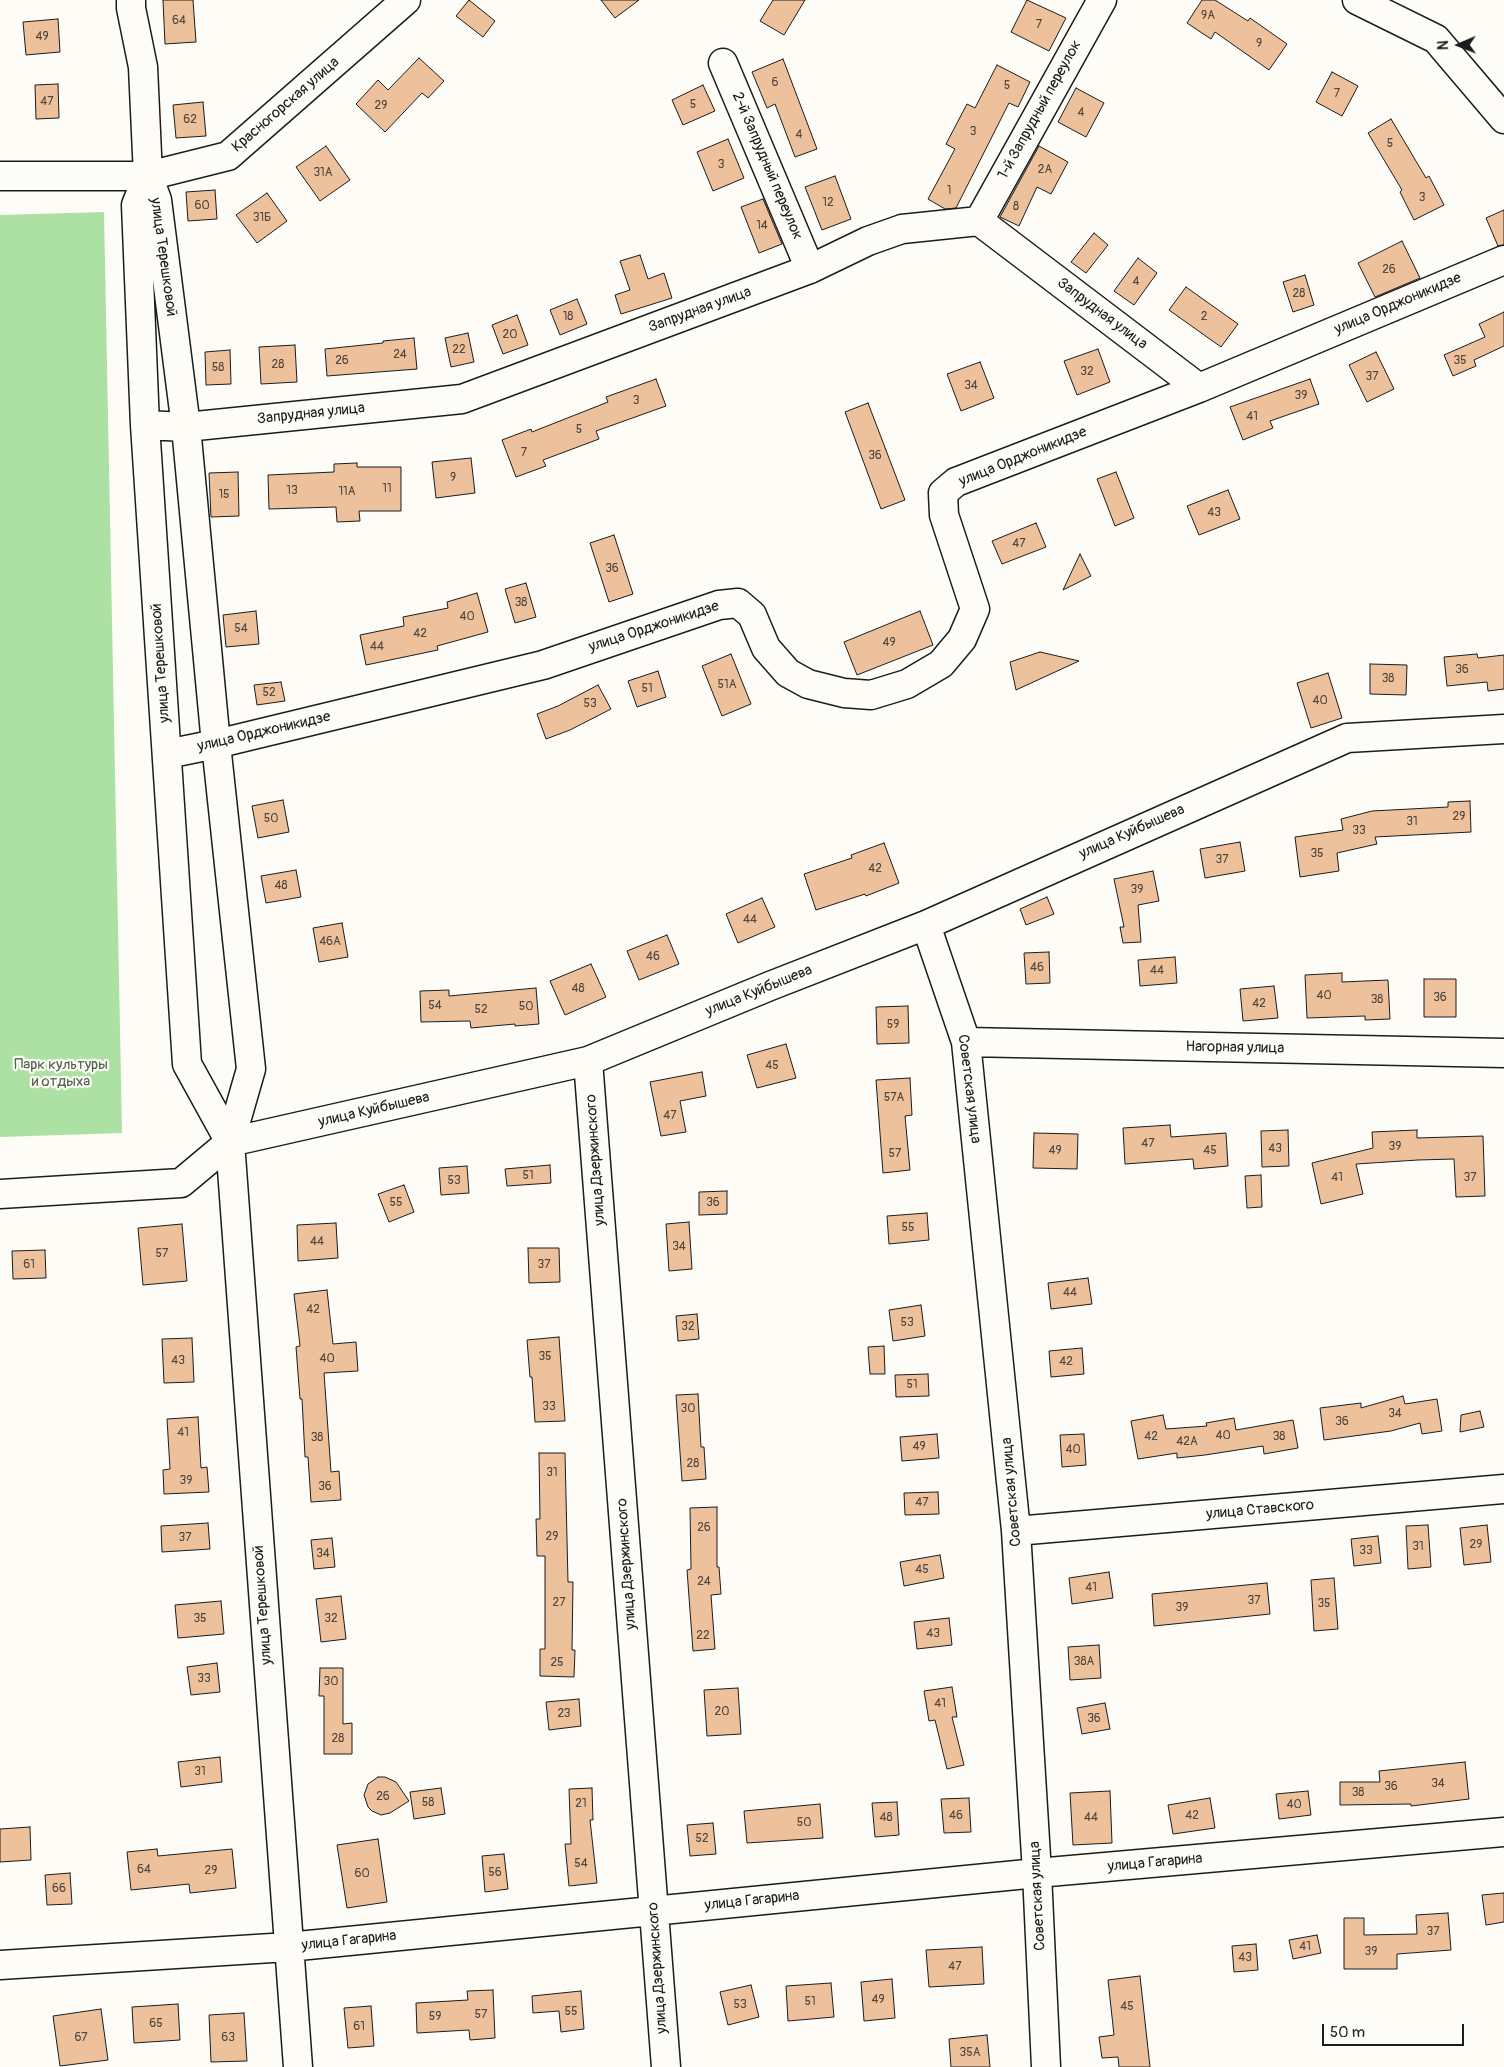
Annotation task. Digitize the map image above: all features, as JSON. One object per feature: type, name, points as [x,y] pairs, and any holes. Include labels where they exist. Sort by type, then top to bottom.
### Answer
[{"type":"street","name":"улица Терешковой","points":[[131,0],[143,67],[148,176],[158,200],[186,427],[216,744],[251,1069],[230,1142],[298,2067]]},
{"type":"street","name":"Красногорская улица","points":[[0,176],[148,176],[228,156],[406,0]]},
{"type":"street","name":"1-й Запрудный переулок","points":[[979,221],[1102,0]]},
{"type":"street","points":[[1357,0],[1436,40],[1504,119]]},
{"type":"street","name":"2-й Запрудный переулок","points":[[723,63],[810,269]]},
{"type":"street","name":"улица Терешковой","points":[[148,176],[136,205],[145,425],[187,1064],[230,1142]]},
{"type":"street","name":"Запрудная улица","points":[[145,425],[186,427],[462,399],[810,269],[868,241],[902,229],[979,221],[1199,388]]},
{"type":"street","name":"улица Орджоникидзе","points":[[166,754],[216,744],[543,665],[719,604],[738,603],[752,615],[766,648],[788,672],[808,684],[844,693],[871,696],[907,684],[941,664],[962,639],[975,609],[944,515],[943,493],[956,482],[1199,388],[1504,260]]},
{"type":"street","name":"улица Куйбышева","points":[[0,1194],[181,1183],[230,1142],[588,1061],[770,986],[926,925],[1347,738],[1504,729]]},
{"type":"street","name":"Советская улица","points":[[926,925],[966,1042],[1016,1531],[1037,1873],[1046,2067]]},
{"type":"street","name":"Нагорная улица","points":[[966,1042],[1504,1053]]},
{"type":"street","name":"улица Дзержинского","points":[[588,1061],[666,2067]]},
{"type":"street","name":"улица Ставского","points":[[1016,1531],[1504,1488]]},
{"type":"street","name":"улица Гагарина","points":[[0,1965],[288,1947],[1037,1873],[1504,1832]]},
{"type":"green space","name":"Парк культуры и отдыха","points":[[104,212],[122,1133],[0,1137],[0,215]]},
{"type":"building","points":[[163,0],[193,0],[196,42],[165,44]]},
{"type":"building","points":[[469,0],[495,21],[483,37],[456,16]]},
{"type":"building","points":[[601,0],[639,0],[615,18]]},
{"type":"building","points":[[773,0],[805,0],[784,35],[760,21]]},
{"type":"building","points":[[1027,0],[1066,18],[1049,51],[1011,32]]},
{"type":"building","points":[[1202,0],[1215,0],[1248,21],[1250,18],[1287,44],[1269,70],[1215,32],[1211,39],[1187,23]]},
{"type":"building","points":[[58,19],[60,52],[26,55],[23,22]]},
{"type":"building","points":[[419,58],[444,81],[428,98],[422,93],[385,132],[356,104],[378,80],[388,90]]},
{"type":"building","points":[[783,59],[817,149],[795,157],[775,104],[767,108],[752,72]]},
{"type":"building","points":[[997,65],[1030,82],[1018,107],[1009,103],[956,208],[945,209],[928,199],[955,149],[946,144],[967,104],[975,108]]},
{"type":"building","points":[[1332,72],[1358,86],[1342,116],[1316,102]]},
{"type":"building","points":[[58,84],[59,118],[36,119],[35,85]]},
{"type":"building","points":[[703,85],[715,111],[683,125],[672,100]]},
{"type":"building","points":[[1076,88],[1104,103],[1086,137],[1058,122]]},
{"type":"building","points":[[203,102],[206,136],[176,138],[173,105]]},
{"type":"building","points":[[1391,119],[1426,178],[1429,176],[1444,205],[1414,220],[1400,192],[1402,190],[1368,133]]},
{"type":"building","points":[[728,139],[744,178],[713,191],[697,152]]},
{"type":"building","points":[[326,146],[350,180],[320,201],[296,167]]},
{"type":"building","points":[[1039,146],[1068,162],[1051,194],[1037,187],[1019,226],[1000,217]]},
{"type":"building","points":[[835,176],[851,219],[822,230],[805,187]]},
{"type":"building","points":[[215,190],[217,219],[188,221],[186,192]]},
{"type":"building","points":[[267,193],[287,221],[257,243],[236,215]]},
{"type":"building","points":[[763,199],[782,244],[759,253],[741,207]]},
{"type":"building","points":[[1504,210],[1504,245],[1498,246],[1486,218]]},
{"type":"building","points":[[1094,233],[1108,245],[1086,273],[1071,262]]},
{"type":"building","points":[[1402,241],[1420,278],[1375,297],[1358,263]]},
{"type":"building","points":[[640,255],[648,279],[664,273],[672,298],[621,314],[615,295],[630,290],[620,261]]},
{"type":"building","points":[[1138,258],[1157,273],[1134,305],[1114,291]]},
{"type":"building","points":[[1305,275],[1314,305],[1293,312],[1283,282]]},
{"type":"building","points":[[1186,287],[1238,324],[1221,347],[1169,310]]},
{"type":"building","points":[[577,299],[587,324],[560,335],[550,310]]},
{"type":"building","points":[[1504,312],[1504,346],[1474,360],[1476,366],[1453,376],[1444,355],[1485,337],[1479,324]]},
{"type":"building","points":[[517,315],[528,345],[503,354],[492,325]]},
{"type":"building","points":[[468,333],[474,362],[451,367],[445,338]]},
{"type":"building","points":[[414,338],[417,369],[327,376],[325,349]]},
{"type":"building","points":[[295,345],[297,382],[261,384],[259,347]]},
{"type":"building","points":[[1098,349],[1110,382],[1077,395],[1064,361]]},
{"type":"building","points":[[230,350],[231,384],[206,385],[205,352]]},
{"type":"building","points":[[1376,352],[1394,389],[1367,402],[1349,365]]},
{"type":"building","points":[[980,362],[994,398],[961,411],[947,374]]},
{"type":"building","points":[[656,379],[666,406],[596,431],[599,439],[543,460],[546,466],[516,477],[502,440],[531,429],[532,432],[608,402],[606,397]]},
{"type":"building","points":[[1310,379],[1319,404],[1270,421],[1273,428],[1243,440],[1230,407]]},
{"type":"building","points":[[868,403],[905,500],[881,509],[845,412]]},
{"type":"building","points":[[471,458],[475,493],[436,498],[432,462]]},
{"type":"building","points":[[357,463],[357,467],[401,467],[401,511],[359,511],[360,521],[337,522],[336,507],[269,509],[268,475],[334,472],[334,464]]},
{"type":"building","points":[[238,472],[239,516],[211,517],[209,473]]},
{"type":"building","points":[[1116,472],[1134,518],[1115,526],[1097,479]]},
{"type":"building","points":[[1228,490],[1240,519],[1199,535],[1187,506]]},
{"type":"building","points":[[1036,523],[1046,547],[1002,564],[992,541]]},
{"type":"building","points":[[614,535],[633,594],[609,602],[590,543]]},
{"type":"building","points":[[1080,554],[1091,576],[1063,590]]},
{"type":"building","points":[[526,583],[536,617],[515,623],[505,589]]},
{"type":"building","points":[[477,593],[488,632],[437,646],[438,650],[366,665],[360,635],[404,626],[403,617],[448,608],[447,602]]},
{"type":"building","points":[[256,611],[259,644],[226,647],[223,615]]},
{"type":"building","points":[[920,611],[933,645],[857,675],[844,642]]},
{"type":"building","points":[[1040,652],[1079,661],[1016,690],[1010,662]]},
{"type":"building","points":[[731,654],[751,704],[722,716],[702,666]]},
{"type":"building","points":[[1477,654],[1478,658],[1504,655],[1504,689],[1488,691],[1487,682],[1447,686],[1444,657]]},
{"type":"building","points":[[1370,664],[1407,665],[1406,695],[1370,694]]},
{"type":"building","points":[[658,671],[666,697],[637,707],[628,681]]},
{"type":"building","points":[[1328,673],[1342,718],[1311,728],[1297,683]]},
{"type":"building","points":[[281,682],[285,701],[257,705],[254,685]]},
{"type":"building","points":[[598,685],[611,709],[570,730],[546,739],[537,714],[558,706]]},
{"type":"building","points":[[283,800],[289,832],[258,838],[252,806]]},
{"type":"building","points":[[1470,801],[1471,832],[1375,837],[1377,844],[1337,853],[1339,871],[1300,877],[1295,837],[1343,830],[1341,819],[1372,811],[1448,807],[1448,802]]},
{"type":"building","points":[[1240,842],[1245,871],[1205,878],[1200,849]]},
{"type":"building","points":[[884,843],[899,883],[866,896],[865,894],[816,910],[804,874],[852,858],[851,855]]},
{"type":"building","points":[[296,870],[301,897],[266,903],[261,876]]},
{"type":"building","points":[[1153,871],[1159,901],[1138,905],[1141,942],[1123,943],[1120,927],[1124,927],[1114,879]]},
{"type":"building","points":[[1047,897],[1054,914],[1026,925],[1020,909]]},
{"type":"building","points":[[762,898],[775,927],[738,943],[726,914]]},
{"type":"building","points":[[342,923],[348,957],[319,962],[313,928]]},
{"type":"building","points":[[667,935],[679,964],[639,980],[627,951]]},
{"type":"building","points":[[1049,952],[1050,983],[1026,984],[1024,953]]},
{"type":"building","points":[[1175,957],[1177,983],[1140,986],[1138,960]]},
{"type":"building","points":[[591,964],[606,997],[565,1015],[550,981]]},
{"type":"building","points":[[1342,973],[1342,982],[1388,980],[1390,1019],[1365,1020],[1365,1016],[1307,1018],[1305,975]]},
{"type":"building","points":[[1424,979],[1456,979],[1456,1017],[1424,1017]]},
{"type":"building","points":[[1274,986],[1278,1018],[1243,1021],[1240,989]]},
{"type":"building","points":[[536,988],[539,1024],[471,1028],[470,1021],[421,1022],[420,991],[449,990],[449,996]]},
{"type":"building","points":[[908,1006],[909,1043],[877,1044],[876,1007]]},
{"type":"building","points":[[786,1044],[796,1078],[757,1088],[747,1055]]},
{"type":"building","points":[[702,1072],[706,1096],[680,1101],[686,1132],[661,1136],[650,1082]]},
{"type":"building","points":[[910,1078],[912,1115],[905,1116],[910,1170],[883,1173],[876,1080]]},
{"type":"building","points":[[1170,1125],[1171,1137],[1226,1133],[1228,1166],[1194,1169],[1193,1159],[1125,1164],[1123,1128]]},
{"type":"building","points":[[1288,1130],[1289,1166],[1262,1167],[1261,1131]]},
{"type":"building","points":[[1417,1130],[1417,1138],[1483,1136],[1485,1196],[1456,1197],[1454,1159],[1418,1160],[1356,1164],[1363,1194],[1321,1204],[1312,1163],[1373,1148],[1372,1132]]},
{"type":"building","points":[[1034,1133],[1078,1134],[1077,1169],[1033,1168]]},
{"type":"building","points":[[550,1165],[551,1183],[507,1186],[505,1169]]},
{"type":"building","points":[[467,1166],[469,1193],[441,1195],[439,1168]]},
{"type":"building","points":[[1261,1175],[1262,1207],[1247,1208],[1245,1176]]},
{"type":"building","points":[[404,1185],[414,1212],[389,1222],[378,1194]]},
{"type":"building","points":[[727,1191],[727,1214],[699,1215],[699,1192]]},
{"type":"building","points":[[927,1213],[929,1240],[889,1244],[887,1216]]},
{"type":"building","points":[[689,1222],[692,1269],[669,1271],[666,1224]]},
{"type":"building","points":[[336,1223],[338,1258],[298,1261],[297,1225]]},
{"type":"building","points":[[182,1224],[187,1281],[143,1285],[138,1228]]},
{"type":"building","points":[[528,1248],[559,1248],[560,1282],[529,1283]]},
{"type":"building","points":[[45,1250],[46,1278],[13,1279],[12,1251]]},
{"type":"building","points":[[1088,1278],[1092,1304],[1051,1309],[1048,1283]]},
{"type":"building","points":[[327,1290],[333,1344],[356,1342],[358,1371],[324,1373],[331,1472],[339,1471],[341,1500],[311,1502],[308,1457],[305,1457],[302,1399],[300,1399],[296,1347],[300,1346],[294,1294]]},
{"type":"building","points":[[921,1305],[925,1336],[893,1341],[889,1310]]},
{"type":"building","points":[[697,1314],[699,1339],[678,1341],[676,1316]]},
{"type":"building","points":[[559,1337],[565,1421],[535,1422],[527,1340]]},
{"type":"building","points":[[192,1338],[194,1382],[164,1383],[162,1339]]},
{"type":"building","points":[[884,1346],[885,1374],[870,1374],[868,1347]]},
{"type":"building","points":[[1082,1348],[1084,1374],[1051,1377],[1049,1351]]},
{"type":"building","points":[[928,1374],[929,1396],[896,1397],[895,1375]]},
{"type":"building","points":[[698,1394],[701,1447],[704,1447],[706,1479],[682,1481],[676,1395]]},
{"type":"building","points":[[1403,1396],[1405,1404],[1437,1399],[1442,1431],[1422,1434],[1420,1423],[1391,1431],[1324,1440],[1320,1408],[1361,1403],[1361,1408]]},
{"type":"building","points":[[1480,1411],[1484,1427],[1460,1432],[1461,1415]]},
{"type":"building","points":[[1163,1415],[1166,1429],[1207,1426],[1206,1423],[1234,1418],[1236,1430],[1293,1420],[1298,1448],[1264,1454],[1263,1446],[1177,1458],[1177,1453],[1138,1459],[1131,1421]]},
{"type":"building","points":[[198,1417],[201,1468],[207,1467],[209,1492],[164,1494],[163,1470],[170,1469],[167,1419]]},
{"type":"building","points":[[937,1434],[939,1458],[902,1461],[900,1437]]},
{"type":"building","points":[[1084,1434],[1086,1465],[1062,1467],[1060,1435]]},
{"type":"building","points":[[539,1453],[565,1453],[568,1582],[573,1582],[572,1650],[575,1650],[574,1677],[540,1676],[540,1649],[545,1649],[545,1556],[537,1556],[536,1519],[540,1519]]},
{"type":"building","points":[[938,1492],[939,1514],[905,1515],[904,1493]]},
{"type":"building","points":[[717,1507],[717,1567],[719,1567],[721,1594],[711,1595],[715,1649],[693,1651],[687,1570],[691,1569],[690,1508]]},
{"type":"building","points":[[208,1523],[210,1549],[162,1552],[161,1526]]},
{"type":"building","points":[[1428,1525],[1431,1567],[1408,1569],[1406,1526]]},
{"type":"building","points":[[1487,1525],[1491,1562],[1464,1565],[1460,1528]]},
{"type":"building","points":[[1378,1536],[1381,1563],[1354,1566],[1351,1539]]},
{"type":"building","points":[[332,1538],[335,1567],[314,1569],[311,1540]]},
{"type":"building","points":[[940,1555],[944,1578],[904,1586],[900,1562]]},
{"type":"building","points":[[1109,1572],[1113,1598],[1072,1604],[1069,1578]]},
{"type":"building","points":[[1334,1578],[1338,1629],[1314,1631],[1311,1580]]},
{"type":"building","points":[[1267,1583],[1270,1614],[1154,1626],[1152,1594]]},
{"type":"building","points":[[341,1596],[346,1639],[321,1642],[316,1599]]},
{"type":"building","points":[[221,1601],[224,1634],[178,1638],[175,1605]]},
{"type":"building","points":[[949,1618],[952,1645],[917,1649],[914,1622]]},
{"type":"building","points":[[1099,1645],[1101,1678],[1070,1680],[1068,1647]]},
{"type":"building","points":[[217,1663],[220,1692],[191,1695],[187,1667]]},
{"type":"building","points":[[320,1668],[343,1668],[343,1724],[352,1723],[352,1754],[324,1754],[324,1696],[319,1696]]},
{"type":"building","points":[[952,1687],[957,1717],[952,1717],[964,1765],[947,1769],[935,1720],[929,1721],[924,1691]]},
{"type":"building","points":[[738,1688],[741,1734],[707,1736],[704,1690]]},
{"type":"building","points":[[579,1699],[581,1726],[549,1730],[546,1702]]},
{"type":"building","points":[[1105,1703],[1110,1729],[1082,1734],[1077,1708]]},
{"type":"building","points":[[220,1757],[222,1782],[181,1787],[178,1762]]},
{"type":"building","points":[[1465,1762],[1469,1799],[1411,1806],[1411,1804],[1340,1805],[1340,1782],[1380,1782],[1379,1771]]},
{"type":"building","points":[[378,1777],[385,1777],[396,1782],[409,1801],[390,1813],[381,1815],[372,1811],[368,1807],[364,1795],[368,1784]]},
{"type":"building","points":[[441,1788],[445,1814],[414,1819],[410,1792]]},
{"type":"building","points":[[592,1788],[593,1820],[590,1820],[597,1883],[569,1886],[565,1844],[571,1844],[569,1789]]},
{"type":"building","points":[[1110,1791],[1112,1843],[1073,1845],[1070,1793]]},
{"type":"building","points":[[1308,1791],[1311,1815],[1279,1819],[1276,1794]]},
{"type":"building","points":[[969,1798],[971,1832],[944,1833],[941,1799]]},
{"type":"building","points":[[1210,1798],[1215,1828],[1173,1834],[1168,1805]]},
{"type":"building","points":[[897,1802],[899,1835],[875,1837],[872,1803]]},
{"type":"building","points":[[820,1804],[823,1838],[747,1843],[744,1811]]},
{"type":"building","points":[[713,1823],[716,1854],[690,1856],[687,1825]]},
{"type":"building","points":[[30,1827],[31,1860],[0,1862],[0,1829]]},
{"type":"building","points":[[378,1839],[387,1902],[347,1908],[337,1845]]},
{"type":"building","points":[[157,1849],[158,1856],[232,1849],[236,1888],[190,1893],[189,1884],[131,1890],[127,1852]]},
{"type":"building","points":[[504,1854],[508,1889],[485,1892],[482,1856]]},
{"type":"building","points":[[70,1873],[72,1904],[47,1905],[45,1875]]},
{"type":"building","points":[[1504,1893],[1504,1922],[1486,1925],[1482,1895]]},
{"type":"building","points":[[1448,1913],[1451,1950],[1397,1954],[1397,1969],[1344,1969],[1344,1918],[1364,1918],[1364,1935],[1417,1934],[1416,1915]]},
{"type":"building","points":[[1317,1935],[1321,1953],[1293,1959],[1289,1940]]},
{"type":"building","points":[[1256,1944],[1258,1970],[1234,1972],[1232,1946]]},
{"type":"building","points":[[982,1947],[984,1984],[929,1987],[926,1950]]},
{"type":"building","points":[[1140,1976],[1150,2067],[1119,2067],[1118,2057],[1102,2058],[1099,2037],[1114,2035],[1108,1980]]},
{"type":"building","points":[[892,1979],[895,2018],[864,2021],[861,1982]]},
{"type":"building","points":[[831,1983],[834,2017],[788,2021],[786,1986]]},
{"type":"building","points":[[751,1985],[759,2017],[728,2025],[720,1992]]},
{"type":"building","points":[[493,1990],[495,2038],[470,2040],[469,2030],[417,2033],[416,2003],[468,2000],[467,1991]]},
{"type":"building","points":[[581,1991],[584,2029],[561,2032],[559,2011],[533,2013],[532,1996]]},
{"type":"building","points":[[178,2004],[180,2040],[134,2043],[132,2007]]},
{"type":"building","points":[[371,2006],[374,2046],[348,2048],[344,2008]]},
{"type":"building","points":[[101,2009],[108,2060],[60,2066],[53,2016]]},
{"type":"building","points":[[244,2013],[247,2061],[211,2062],[209,2015]]},
{"type":"building","points":[[987,2035],[990,2067],[951,2067],[949,2039]]}]
